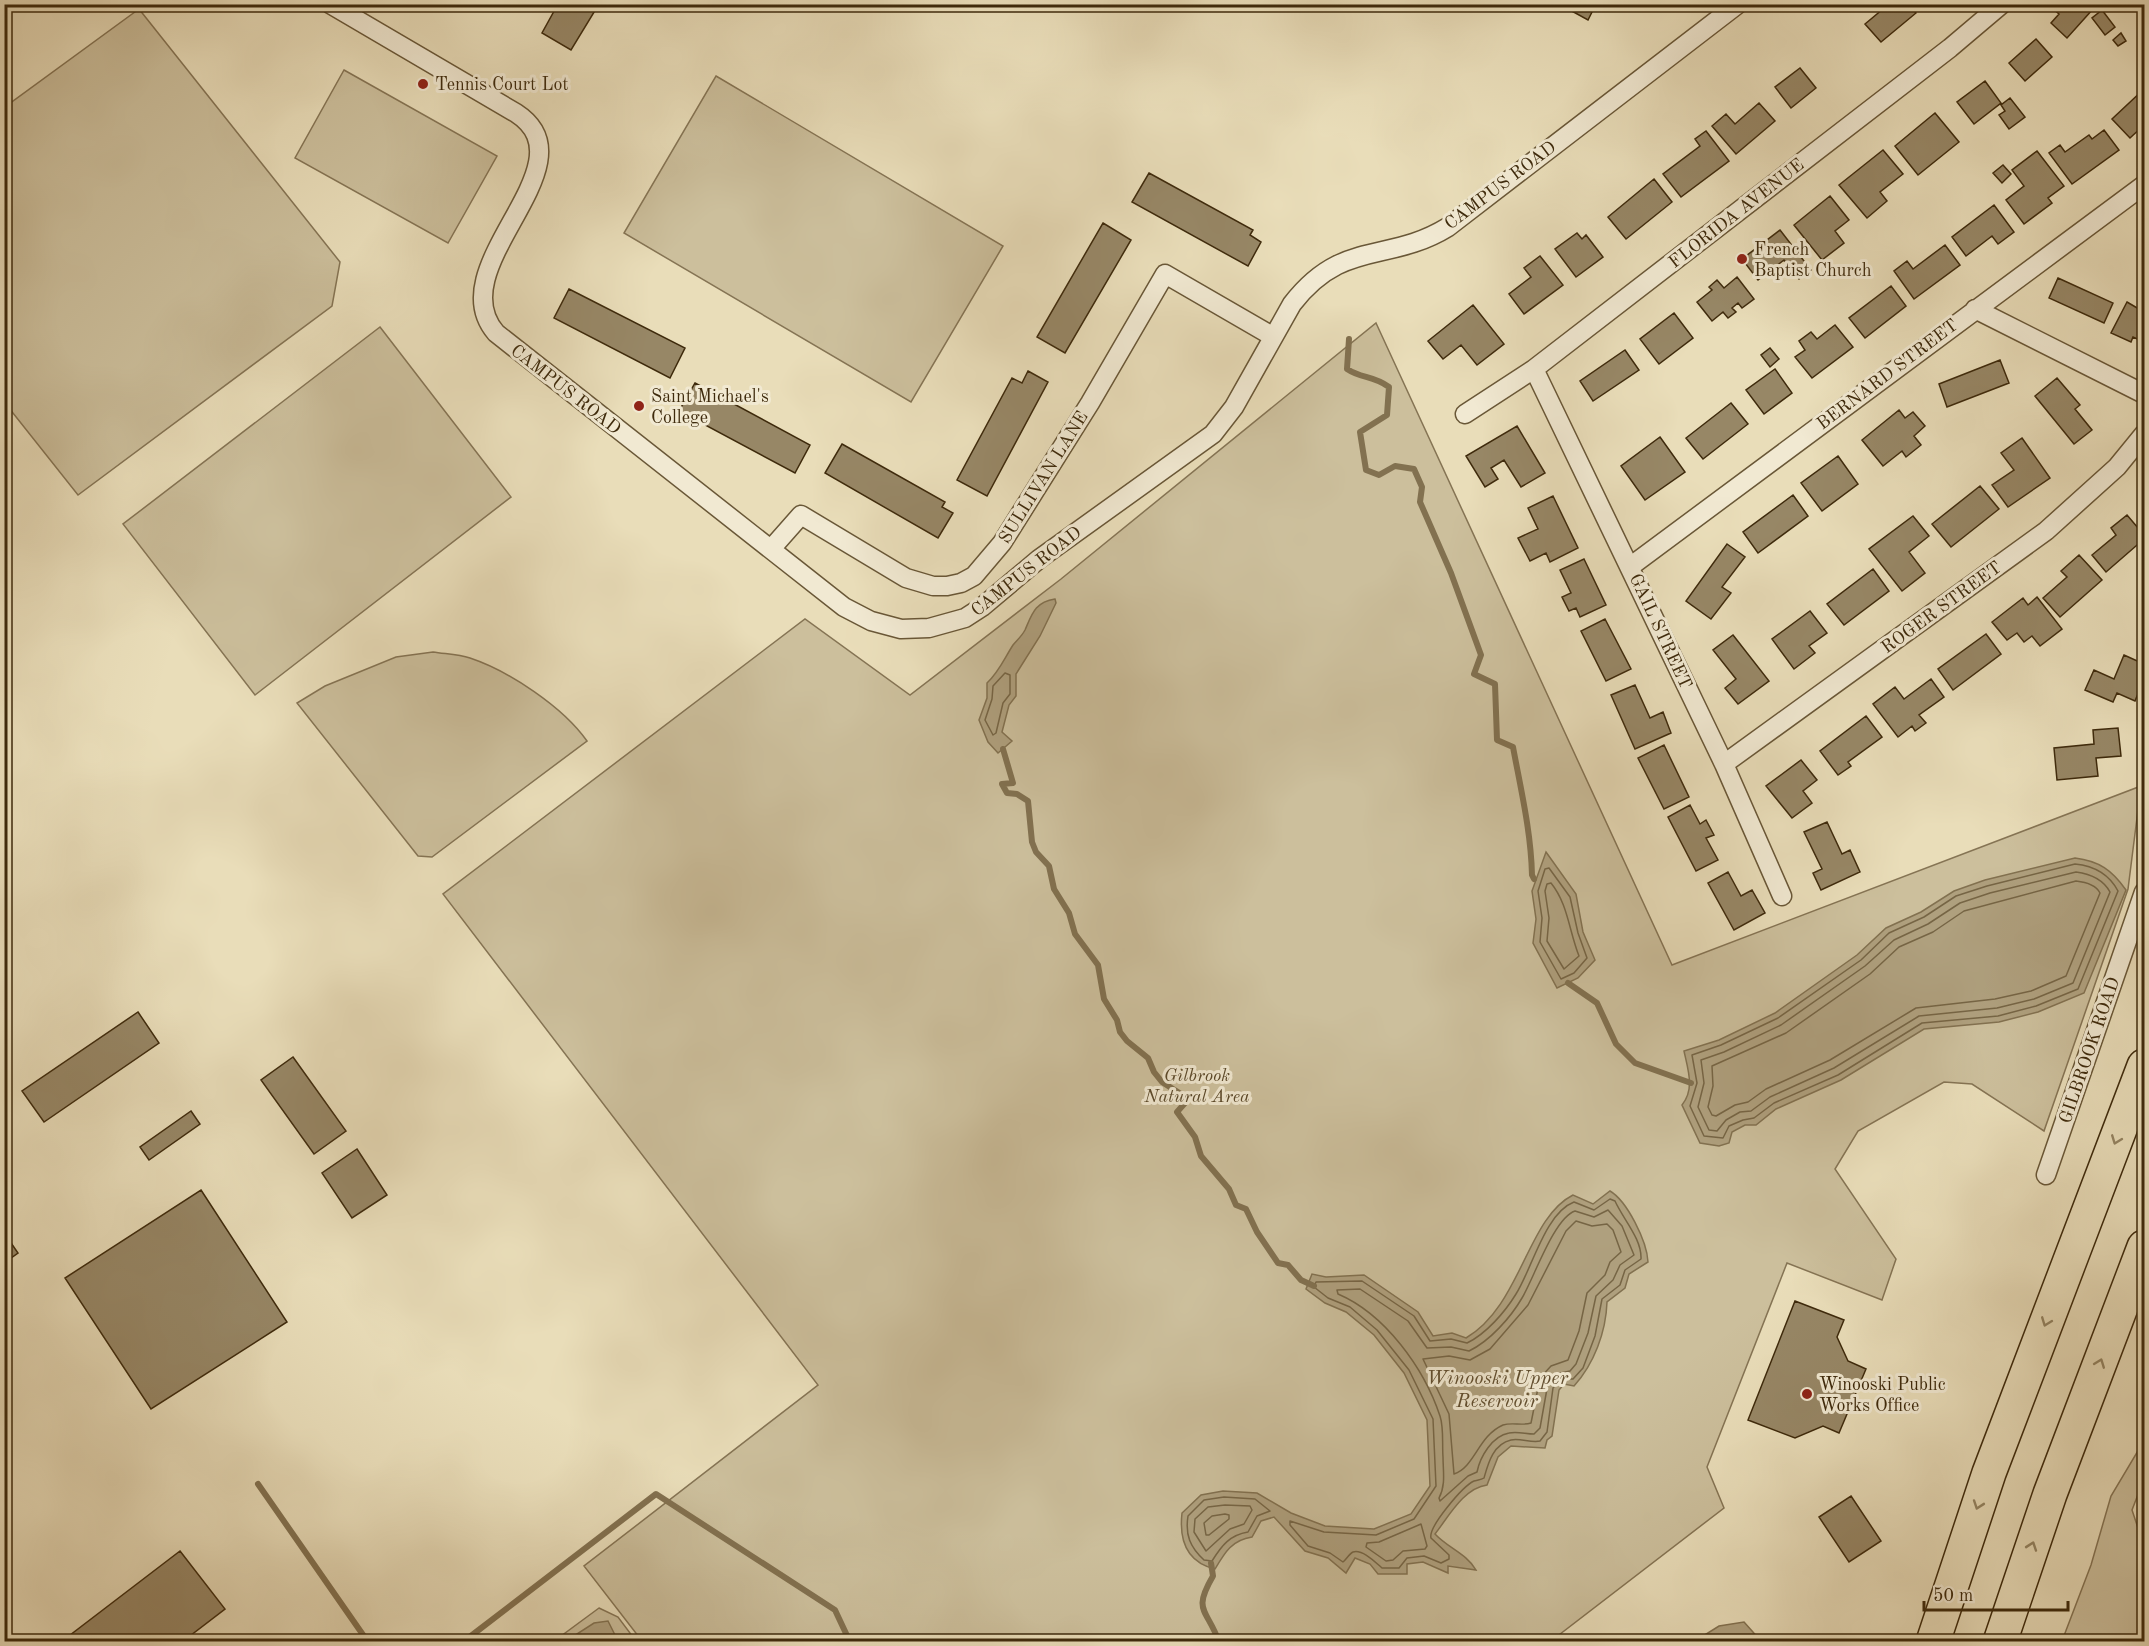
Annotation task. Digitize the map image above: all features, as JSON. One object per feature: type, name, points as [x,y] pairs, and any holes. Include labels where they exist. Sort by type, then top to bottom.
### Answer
[{"type":"highway","points":[[1933,1641],[1989,1473],[2145,1066]]},
{"type":"highway","points":[[2000,1641],[2050,1494],[2145,1247]]},
{"type":"street","name":"CAMPUS ROAD","points":[[330,4],[516,113],[532,128],[538,144],[537,169],[483,284],[481,305],[489,325],[514,349],[844,607],[871,621],[910,629],[929,628],[957,621],[982,607],[1039,559],[1213,434],[1234,407],[1272,336],[1303,290],[1324,272],[1350,258],[1413,243],[1448,227],[1738,4]]},
{"type":"street","name":"FLORIDA AVENUE","points":[[1465,414],[1534,369],[1940,56],[2002,4]]},
{"type":"street","name":"BERNARD STREET","points":[[1631,566],[2145,185]]},
{"type":"street","name":"SULLIVAN LANE","points":[[771,549],[801,514],[906,578],[933,585],[961,584],[974,576],[994,554],[1090,403],[1165,274],[1272,336]]},
{"type":"street","points":[[1975,309],[2145,394]]},
{"type":"street","name":"GAIL STREET","points":[[1534,369],[1631,566],[1724,764],[1782,896]]},
{"type":"street","name":"ROGER STREET","points":[[1724,764],[2046,531],[2117,467],[2145,434]]},
{"type":"street","name":"GILBROOK ROAD","points":[[2046,1175],[2145,892]]},
{"type":"green space","points":[[139,9],[340,262],[332,306],[78,495],[5,403],[5,107]]},
{"type":"green space","points":[[344,70],[497,156],[448,243],[295,158]]},
{"type":"green space","points":[[716,76],[1003,246],[911,402],[624,233]]},
{"type":"green space","name":"Gilbrook Natural Area","points":[[1376,323],[1672,965],[2141,786],[2128,889],[2044,1131],[1972,1084],[1944,1082],[1858,1131],[1835,1169],[1896,1259],[1882,1300],[1787,1263],[1707,1467],[1724,1508],[1551,1641],[642,1641],[584,1566],[818,1385],[443,894],[805,619],[910,695],[1061,579]]},
{"type":"green space","points":[[380,327],[511,497],[255,695],[123,524]]},
{"type":"green space","points":[[433,652],[470,658],[518,681],[550,703],[577,728],[587,741],[432,857],[418,856],[297,703],[325,686],[396,657]]},
{"type":"green space","points":[[2144,1444],[2144,1479],[2132,1510],[2144,1546],[2144,1641],[2062,1641],[2091,1565],[2111,1496]]},
{"type":"green space","points":[[599,1608],[618,1617],[636,1641],[553,1642]]},
{"type":"water","points":[[1055,599],[1056,603],[1040,636],[1016,674],[1016,696],[1009,705],[1002,732],[1012,741],[998,753],[988,742],[979,720],[987,698],[987,683],[1024,632],[1035,610],[1043,603]]},
{"type":"water","points":[[1546,852],[1576,894],[1583,932],[1595,960],[1578,978],[1557,988],[1533,943],[1536,919],[1532,891]]},
{"type":"water","points":[[2075,858],[2098,864],[2116,877],[2126,890],[2084,993],[2038,1012],[1999,1022],[1924,1029],[1841,1080],[1776,1109],[1756,1125],[1745,1125],[1732,1132],[1729,1143],[1719,1146],[1700,1143],[1682,1105],[1689,1086],[1689,1072],[1684,1051],[1719,1040],[1775,1013],[1857,955],[1886,928],[1921,912],[1954,891],[1985,880]]},
{"type":"water","name":"Winooski Upper Reservoir","points":[[1610,1191],[1623,1203],[1635,1222],[1644,1243],[1648,1262],[1629,1274],[1625,1288],[1607,1302],[1604,1325],[1593,1358],[1574,1386],[1564,1384],[1559,1390],[1552,1436],[1547,1440],[1545,1448],[1511,1446],[1498,1457],[1487,1485],[1471,1491],[1464,1497],[1435,1534],[1468,1560],[1476,1570],[1448,1566],[1448,1573],[1423,1562],[1407,1564],[1407,1574],[1378,1574],[1370,1564],[1355,1558],[1346,1573],[1328,1558],[1305,1551],[1274,1517],[1261,1521],[1252,1537],[1234,1544],[1215,1569],[1205,1566],[1191,1555],[1183,1541],[1182,1513],[1201,1495],[1223,1491],[1257,1493],[1291,1513],[1325,1526],[1374,1529],[1411,1514],[1430,1486],[1427,1420],[1404,1373],[1374,1335],[1346,1312],[1325,1303],[1306,1289],[1312,1274],[1326,1277],[1364,1275],[1418,1312],[1433,1336],[1452,1333],[1466,1338],[1485,1324],[1499,1305],[1512,1285],[1533,1242],[1557,1206],[1573,1195],[1593,1204]]},
{"type":"water","points":[[608,1621],[618,1641],[566,1641],[594,1623]]},
{"type":"water","points":[[1744,1622],[1761,1641],[1695,1641],[1719,1626]]},
{"type":"building","points":[[558,4],[599,4],[571,50],[542,33]]},
{"type":"building","points":[[1559,4],[1596,4],[1588,20]]},
{"type":"building","points":[[1889,4],[1909,4],[1916,13],[1881,42],[1865,24]]},
{"type":"building","points":[[2055,4],[2088,4],[2093,9],[2067,38],[2051,23],[2059,14],[2052,8]]},
{"type":"building","points":[[2102,10],[2115,27],[2105,35],[2092,18]]},
{"type":"building","points":[[2121,33],[2126,41],[2118,46],[2113,40]]},
{"type":"building","points":[[2036,39],[2052,57],[2025,81],[2009,63]]},
{"type":"building","points":[[1800,68],[1816,88],[1791,108],[1775,87]]},
{"type":"building","points":[[1985,81],[2001,103],[1974,124],[1957,102]]},
{"type":"building","points":[[2144,89],[2144,125],[2130,138],[2112,119]]},
{"type":"building","points":[[2010,98],[2025,117],[2009,129],[1999,115],[2005,111],[2001,105]]},
{"type":"building","points":[[1759,103],[1775,121],[1736,154],[1712,126],[1726,114],[1735,124]]},
{"type":"building","points":[[1935,113],[1959,142],[1918,175],[1895,146]]},
{"type":"building","points":[[2104,130],[2119,150],[2072,184],[2049,153],[2060,145],[2065,152],[2089,135],[2092,139]]},
{"type":"building","points":[[1706,131],[1729,161],[1681,197],[1663,174],[1700,146],[1695,139]]},
{"type":"building","points":[[1883,150],[1903,174],[1880,192],[1887,201],[1867,218],[1839,185]]},
{"type":"building","points":[[2037,151],[2064,186],[2048,198],[2052,203],[2024,224],[2006,200],[2024,186],[2012,170]]},
{"type":"building","points":[[2003,165],[2011,174],[2002,183],[1993,173]]},
{"type":"building","points":[[1149,173],[1253,230],[1250,235],[1261,242],[1248,266],[1132,202]]},
{"type":"building","points":[[1654,179],[1672,202],[1626,239],[1608,217]]},
{"type":"building","points":[[1830,196],[1849,220],[1835,231],[1844,243],[1822,260],[1794,225]]},
{"type":"building","points":[[1994,205],[2014,232],[1998,244],[1992,236],[1966,256],[1952,237]]},
{"type":"building","points":[[1103,223],[1131,240],[1065,353],[1037,337]]},
{"type":"building","points":[[1780,230],[1811,270],[1799,279],[1784,260],[1758,280],[1742,259]]},
{"type":"building","points":[[1577,233],[1582,239],[1586,235],[1603,257],[1576,277],[1555,249]]},
{"type":"building","points":[[1945,245],[1960,265],[1914,299],[1894,271],[1907,261],[1913,269]]},
{"type":"building","points":[[1540,256],[1563,285],[1524,314],[1509,294],[1531,277],[1524,268]]},
{"type":"building","points":[[1737,277],[1754,299],[1742,308],[1738,303],[1732,308],[1736,312],[1728,318],[1723,312],[1712,321],[1697,302],[1712,290],[1709,287],[1717,280],[1724,288]]},
{"type":"building","points":[[2058,278],[2113,303],[2104,323],[2049,298]]},
{"type":"building","points":[[1891,286],[1906,306],[1865,338],[1849,318]]},
{"type":"building","points":[[569,289],[685,348],[670,378],[554,318]]},
{"type":"building","points":[[2127,302],[2144,312],[2144,342],[2133,337],[2131,342],[2111,333]]},
{"type":"building","points":[[1473,305],[1504,344],[1477,365],[1461,345],[1443,359],[1428,341]]},
{"type":"building","points":[[1674,313],[1693,338],[1659,364],[1640,339]]},
{"type":"building","points":[[1835,325],[1853,347],[1812,378],[1795,357],[1805,350],[1799,341],[1811,332],[1817,339]]},
{"type":"building","points":[[1770,348],[1779,359],[1770,367],[1761,355]]},
{"type":"building","points":[[1625,350],[1639,370],[1593,401],[1580,381]]},
{"type":"building","points":[[2000,360],[2009,383],[1947,407],[1939,384]]},
{"type":"building","points":[[1775,369],[1792,393],[1764,414],[1746,390]]},
{"type":"building","points":[[1028,371],[1048,382],[987,496],[957,480],[1012,378],[1022,383]]},
{"type":"building","points":[[2057,378],[2080,405],[2075,409],[2092,430],[2074,444],[2035,396]]},
{"type":"building","points":[[695,383],[810,445],[795,473],[679,411]]},
{"type":"building","points":[[1731,403],[1748,424],[1703,459],[1686,438]]},
{"type":"building","points":[[1899,410],[1905,418],[1913,412],[1925,426],[1914,436],[1921,445],[1906,457],[1902,451],[1883,466],[1862,440]]},
{"type":"building","points":[[1517,426],[1545,473],[1521,487],[1504,460],[1491,468],[1498,479],[1485,487],[1466,456]]},
{"type":"building","points":[[1660,437],[1685,472],[1645,500],[1621,466]]},
{"type":"building","points":[[2022,438],[2050,478],[2008,507],[1992,485],[2014,470],[2001,453]]},
{"type":"building","points":[[842,444],[945,502],[942,507],[953,513],[938,538],[825,473]]},
{"type":"building","points":[[1838,456],[1858,484],[1822,511],[1801,483]]},
{"type":"building","points":[[1980,486],[1999,509],[1951,547],[1932,524]]},
{"type":"building","points":[[1793,495],[1808,516],[1758,553],[1743,532]]},
{"type":"building","points":[[1553,496],[1578,548],[1550,562],[1546,553],[1530,561],[1518,538],[1538,529],[1528,508]]},
{"type":"building","points":[[2127,515],[2144,535],[2144,539],[2106,572],[2092,555],[2116,535],[2111,528]]},
{"type":"building","points":[[1913,516],[1929,536],[1909,552],[1925,573],[1902,591],[1869,549]]},
{"type":"building","points":[[1727,544],[1745,557],[1722,587],[1731,593],[1711,619],[1686,601]]},
{"type":"building","points":[[2079,555],[2102,580],[2060,617],[2043,598],[2067,577],[2061,571]]},
{"type":"building","points":[[1584,559],[1606,605],[1580,617],[1576,608],[1569,611],[1562,597],[1571,593],[1560,570]]},
{"type":"building","points":[[1873,569],[1889,591],[1844,625],[1827,604]]},
{"type":"building","points":[[2037,597],[2062,629],[2040,646],[2032,636],[2024,642],[2017,633],[2007,640],[1992,622],[2023,598],[2028,605]]},
{"type":"building","points":[[1810,611],[1827,633],[1809,646],[1815,653],[1794,669],[1772,639]]},
{"type":"building","points":[[1605,619],[1631,669],[1606,681],[1581,631]]},
{"type":"building","points":[[1986,634],[2001,654],[1953,690],[1938,669]]},
{"type":"building","points":[[1733,635],[1769,681],[1738,704],[1725,688],[1736,679],[1713,650]]},
{"type":"building","points":[[2124,655],[2144,664],[2144,679],[2135,701],[2117,693],[2113,702],[2085,690],[2094,670],[2114,679]]},
{"type":"building","points":[[1931,679],[1944,697],[1919,715],[1926,723],[1915,731],[1912,726],[1898,737],[1873,704],[1895,687],[1904,699]]},
{"type":"building","points":[[1635,685],[1650,718],[1663,712],[1671,733],[1635,749],[1611,695]]},
{"type":"building","points":[[1866,716],[1882,737],[1848,762],[1851,766],[1838,775],[1820,751]]},
{"type":"building","points":[[2118,728],[2121,756],[2096,758],[2098,776],[2057,780],[2054,748],[2094,744],[2093,730]]},
{"type":"building","points":[[1664,745],[1689,797],[1664,809],[1638,758]]},
{"type":"building","points":[[1801,760],[1817,780],[1803,791],[1812,803],[1792,818],[1766,786]]},
{"type":"building","points":[[1690,805],[1700,824],[1706,820],[1714,835],[1706,838],[1718,860],[1696,871],[1668,817]]},
{"type":"building","points":[[1827,822],[1842,854],[1850,850],[1860,872],[1821,890],[1813,873],[1822,869],[1804,832]]},
{"type":"building","points":[[1728,872],[1741,896],[1752,890],[1765,913],[1734,930],[1708,883]]},
{"type":"building","points":[[138,1012],[159,1043],[44,1122],[22,1091]]},
{"type":"building","points":[[293,1057],[346,1131],[314,1154],[261,1080]]},
{"type":"building","points":[[191,1111],[200,1124],[149,1160],[140,1147]]},
{"type":"building","points":[[357,1149],[387,1195],[352,1218],[322,1173]]},
{"type":"building","points":[[201,1190],[287,1322],[151,1409],[65,1278]]},
{"type":"building","points":[[9,1240],[18,1253],[4,1263],[4,1243]]},
{"type":"building","name":"Winooski Public Works Office","points":[[1795,1301],[1844,1320],[1837,1337],[1848,1361],[1866,1369],[1839,1433],[1823,1426],[1795,1438],[1748,1420]]},
{"type":"building","points":[[1851,1496],[1881,1541],[1849,1562],[1819,1517]]},
{"type":"building","points":[[180,1551],[225,1609],[182,1642],[61,1642]]},
{"type":"waterway","points":[[1349,339],[1347,369],[1389,387],[1387,415],[1360,432],[1366,470],[1379,475],[1395,466],[1414,469],[1422,487],[1420,502],[1451,573],[1481,655],[1474,674],[1495,684],[1497,740],[1513,747],[1534,879]]},
{"type":"waterway","points":[[1003,749],[1013,783],[1002,784],[1007,793],[1017,794],[1028,801],[1032,842],[1036,852],[1049,866],[1054,889],[1069,913],[1075,934],[1098,965],[1104,999],[1117,1020],[1120,1032],[1127,1041],[1148,1058],[1154,1072],[1162,1082],[1184,1096],[1185,1103],[1177,1112],[1195,1137],[1201,1156],[1229,1189],[1236,1205],[1246,1209],[1257,1232],[1278,1263],[1288,1265],[1301,1280],[1314,1286]]},
{"type":"waterway","points":[[1568,983],[1597,1003],[1616,1044],[1635,1063],[1691,1083]]},
{"type":"waterway","points":[[258,1484],[368,1642]]},
{"type":"waterway","points":[[463,1642],[656,1494],[835,1610],[850,1642]]},
{"type":"waterway","points":[[1211,1563],[1213,1576],[1203,1597],[1203,1604],[1219,1642]]},
{"type":"place","name":"Tennis Court Lot","points":[[423,84]]},
{"type":"place","name":"French Baptist Church","points":[[1742,259]]},
{"type":"place","name":"Saint Michael's College","points":[[639,406]]},
{"type":"place","name":"Winooski Public Works Office","points":[[1807,1394]]}]
